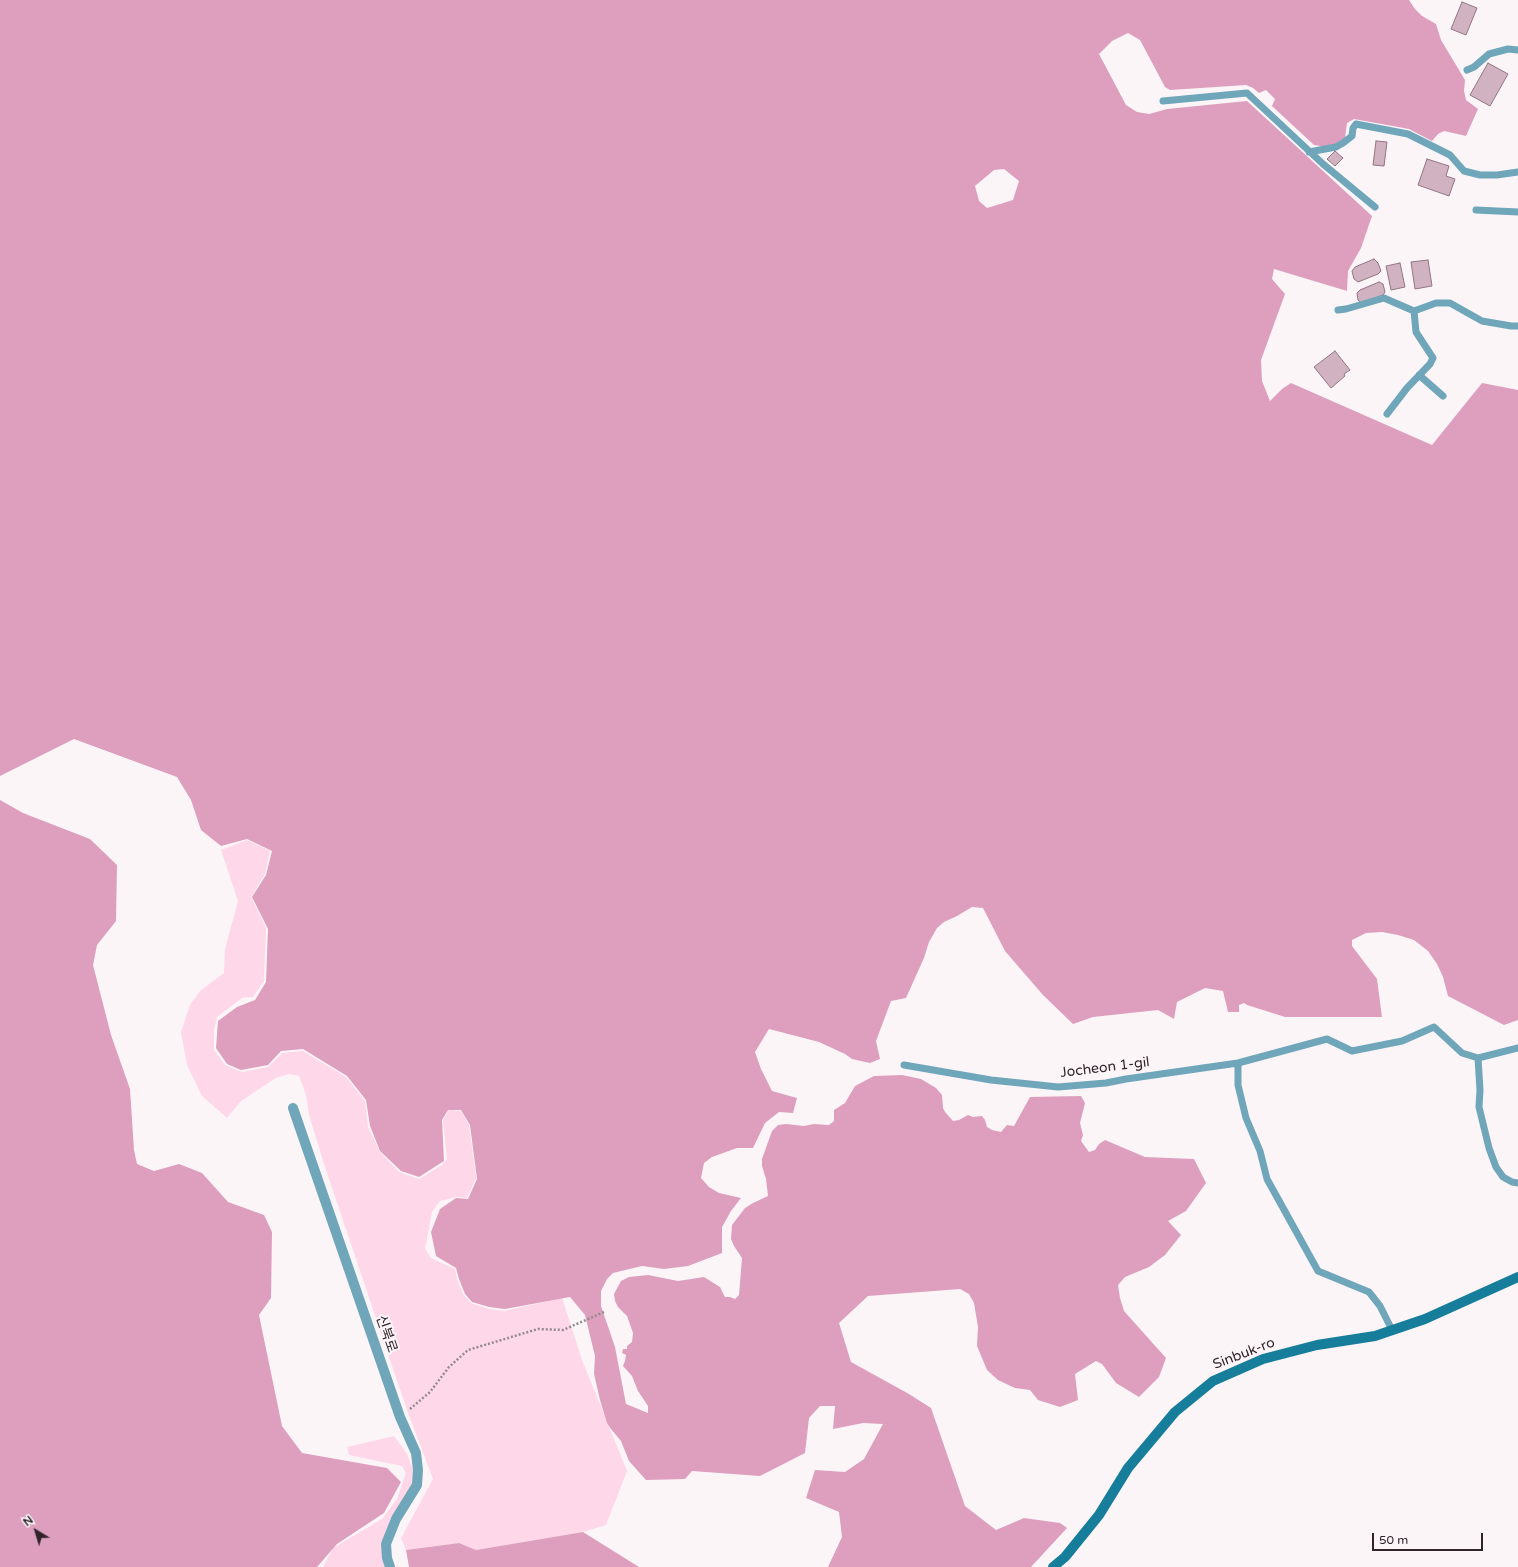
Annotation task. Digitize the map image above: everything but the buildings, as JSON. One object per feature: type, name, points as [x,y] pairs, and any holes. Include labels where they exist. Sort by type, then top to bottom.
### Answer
[{"type":"street","name":"신북로","points":[[293,1108],[400,1417],[416,1453],[417,1484],[396,1519],[386,1544],[387,1558],[390,1567]]},
{"type":"street","name":"Sinbuk-ro","points":[[1053,1567],[1065,1557],[1099,1515],[1128,1468],[1175,1412],[1213,1381],[1263,1359],[1317,1345],[1375,1336],[1425,1319],[1518,1277]]},
{"type":"lane","points":[[1466,70],[1474,67],[1489,54],[1508,49],[1518,50]]},
{"type":"lane","points":[[1163,101],[1247,93],[1309,152],[1375,207]]},
{"type":"lane","points":[[1309,152],[1344,144],[1352,136],[1353,128],[1356,124],[1408,134],[1450,155],[1464,172],[1480,175],[1497,175],[1518,172]]},
{"type":"lane","points":[[1476,210],[1518,212]]},
{"type":"lane","points":[[1338,310],[1384,298],[1414,312],[1436,302],[1450,303],[1482,321],[1518,326]]},
{"type":"lane","points":[[1387,414],[1407,388],[1430,364],[1433,358],[1416,332],[1414,312]]},
{"type":"lane","points":[[1419,375],[1443,396]]},
{"type":"lane","name":"Jocheon 1-gil","points":[[904,1065],[991,1080],[1058,1087],[1106,1084],[1126,1079],[1238,1063],[1327,1039],[1352,1051],[1402,1041],[1434,1027],[1462,1053],[1478,1058]]},
{"type":"lane","points":[[1518,1048],[1478,1058],[1480,1090],[1479,1107],[1489,1148],[1496,1167],[1503,1177],[1512,1182],[1518,1183]]},
{"type":"lane","points":[[1238,1063],[1238,1085],[1246,1118],[1260,1151],[1267,1179],[1318,1271],[1369,1292],[1380,1306],[1392,1330]]},
{"type":"path","points":[[400,1417],[430,1392],[449,1367],[468,1350],[538,1329],[563,1330],[604,1312]]},
{"type":"shaded area","points":[[0,0],[1409,0],[1422,16],[1436,24],[1441,40],[1465,80],[1464,91],[1466,100],[1478,109],[1466,136],[1444,131],[1438,134],[1432,141],[1409,129],[1354,119],[1347,123],[1345,138],[1338,143],[1327,147],[1314,145],[1272,106],[1275,99],[1266,90],[1259,93],[1246,85],[1170,90],[1165,87],[1140,40],[1128,33],[1112,41],[1099,54],[1126,105],[1137,112],[1149,114],[1167,109],[1247,101],[1372,216],[1361,248],[1348,271],[1347,291],[1274,269],[1272,279],[1285,294],[1261,360],[1262,381],[1270,401],[1282,389],[1291,383],[1432,445],[1482,383],[1518,390],[1518,1020],[1504,1025],[1448,996],[1443,977],[1437,964],[1428,951],[1414,940],[1382,932],[1366,933],[1352,940],[1352,946],[1377,979],[1382,1017],[1285,1017],[1244,1003],[1239,1005],[1239,1012],[1228,1012],[1223,991],[1205,988],[1177,1002],[1174,1019],[1158,1010],[1093,1017],[1073,1024],[1043,995],[1005,951],[983,908],[972,907],[944,922],[937,928],[929,942],[924,958],[906,998],[891,1001],[876,1041],[880,1059],[870,1063],[852,1059],[845,1054],[819,1042],[769,1029],[755,1052],[761,1069],[772,1091],[797,1098],[793,1113],[779,1112],[765,1123],[753,1148],[737,1148],[712,1157],[704,1163],[701,1178],[709,1187],[719,1193],[741,1198],[731,1211],[722,1227],[722,1253],[688,1266],[664,1269],[642,1266],[613,1273],[607,1279],[601,1291],[601,1306],[615,1347],[626,1404],[648,1413],[648,1406],[638,1391],[632,1376],[623,1366],[626,1355],[622,1353],[623,1349],[627,1349],[627,1346],[632,1342],[633,1333],[627,1316],[618,1307],[615,1301],[614,1294],[621,1281],[629,1277],[648,1275],[678,1281],[704,1277],[720,1287],[725,1297],[735,1299],[739,1295],[742,1258],[731,1239],[732,1225],[745,1208],[768,1196],[762,1159],[772,1131],[778,1125],[786,1124],[804,1126],[814,1124],[829,1125],[834,1121],[834,1110],[845,1103],[855,1086],[874,1076],[902,1075],[921,1079],[936,1088],[942,1095],[943,1108],[953,1121],[959,1120],[968,1115],[973,1117],[982,1116],[987,1127],[1001,1132],[1007,1125],[1014,1126],[1030,1097],[1081,1096],[1085,1103],[1080,1123],[1083,1135],[1081,1141],[1089,1152],[1095,1150],[1099,1144],[1105,1140],[1145,1157],[1194,1159],[1206,1183],[1186,1211],[1168,1221],[1181,1235],[1165,1255],[1149,1267],[1125,1277],[1118,1285],[1124,1311],[1166,1358],[1159,1377],[1139,1397],[1116,1383],[1102,1364],[1096,1361],[1075,1374],[1078,1400],[1060,1407],[1038,1400],[1030,1390],[1015,1388],[998,1380],[987,1370],[977,1346],[978,1327],[974,1303],[969,1294],[960,1289],[868,1296],[839,1323],[851,1362],[931,1408],[965,1506],[996,1530],[1024,1518],[1060,1523],[1067,1528],[1031,1567],[828,1567],[842,1537],[839,1512],[806,1498],[815,1470],[845,1472],[864,1459],[883,1424],[863,1423],[833,1429],[835,1406],[820,1406],[809,1418],[805,1453],[760,1476],[692,1471],[685,1479],[646,1480],[629,1461],[621,1441],[607,1423],[594,1374],[595,1356],[585,1315],[570,1297],[505,1309],[489,1307],[472,1302],[465,1294],[456,1268],[436,1256],[431,1232],[440,1209],[456,1198],[468,1199],[477,1179],[470,1125],[461,1110],[448,1110],[442,1120],[444,1161],[419,1177],[401,1171],[380,1151],[370,1126],[366,1100],[347,1076],[303,1049],[281,1051],[268,1065],[241,1070],[227,1064],[216,1048],[218,1021],[237,1007],[255,1000],[266,982],[268,929],[252,897],[266,875],[272,851],[247,839],[221,846],[201,830],[191,800],[177,777],[74,739],[0,776]],"holes":[[[1004,169],[1019,181],[1013,200],[987,208],[979,201],[975,186],[994,170]]]},
{"type":"shaded area","points":[[0,800],[23,813],[90,839],[117,865],[116,921],[97,945],[93,965],[111,1035],[130,1089],[134,1150],[137,1164],[154,1171],[179,1164],[202,1173],[228,1202],[264,1215],[272,1232],[271,1298],[259,1315],[282,1426],[302,1453],[387,1468],[401,1482],[384,1513],[337,1544],[317,1567],[0,1567]]},
{"type":"shaded area","points":[[247,840],[270,851],[265,874],[251,897],[266,928],[264,981],[253,997],[242,998],[217,1017],[214,1030],[214,1050],[225,1065],[242,1072],[268,1067],[282,1053],[303,1051],[346,1077],[365,1101],[368,1127],[380,1152],[399,1172],[419,1179],[442,1165],[447,1159],[443,1120],[449,1110],[461,1111],[469,1125],[476,1178],[467,1198],[456,1197],[440,1201],[432,1212],[425,1249],[431,1258],[455,1269],[463,1294],[471,1303],[489,1309],[504,1311],[562,1298],[582,1360],[627,1471],[606,1525],[583,1532],[476,1550],[459,1543],[406,1550],[401,1538],[433,1479],[407,1410],[324,1164],[309,1115],[306,1095],[299,1076],[289,1074],[276,1078],[241,1101],[227,1118],[202,1096],[187,1065],[181,1032],[190,1005],[200,991],[224,973],[225,949],[238,901],[221,850]]},
{"type":"shaded area","points":[[394,1436],[407,1454],[413,1469],[414,1482],[383,1549],[384,1567],[323,1567],[333,1548],[382,1519],[397,1499],[406,1473],[402,1466],[349,1455],[347,1447]]},
{"type":"shaded area","points":[[583,1532],[639,1567],[409,1567],[406,1550],[459,1543],[476,1550]]}]
